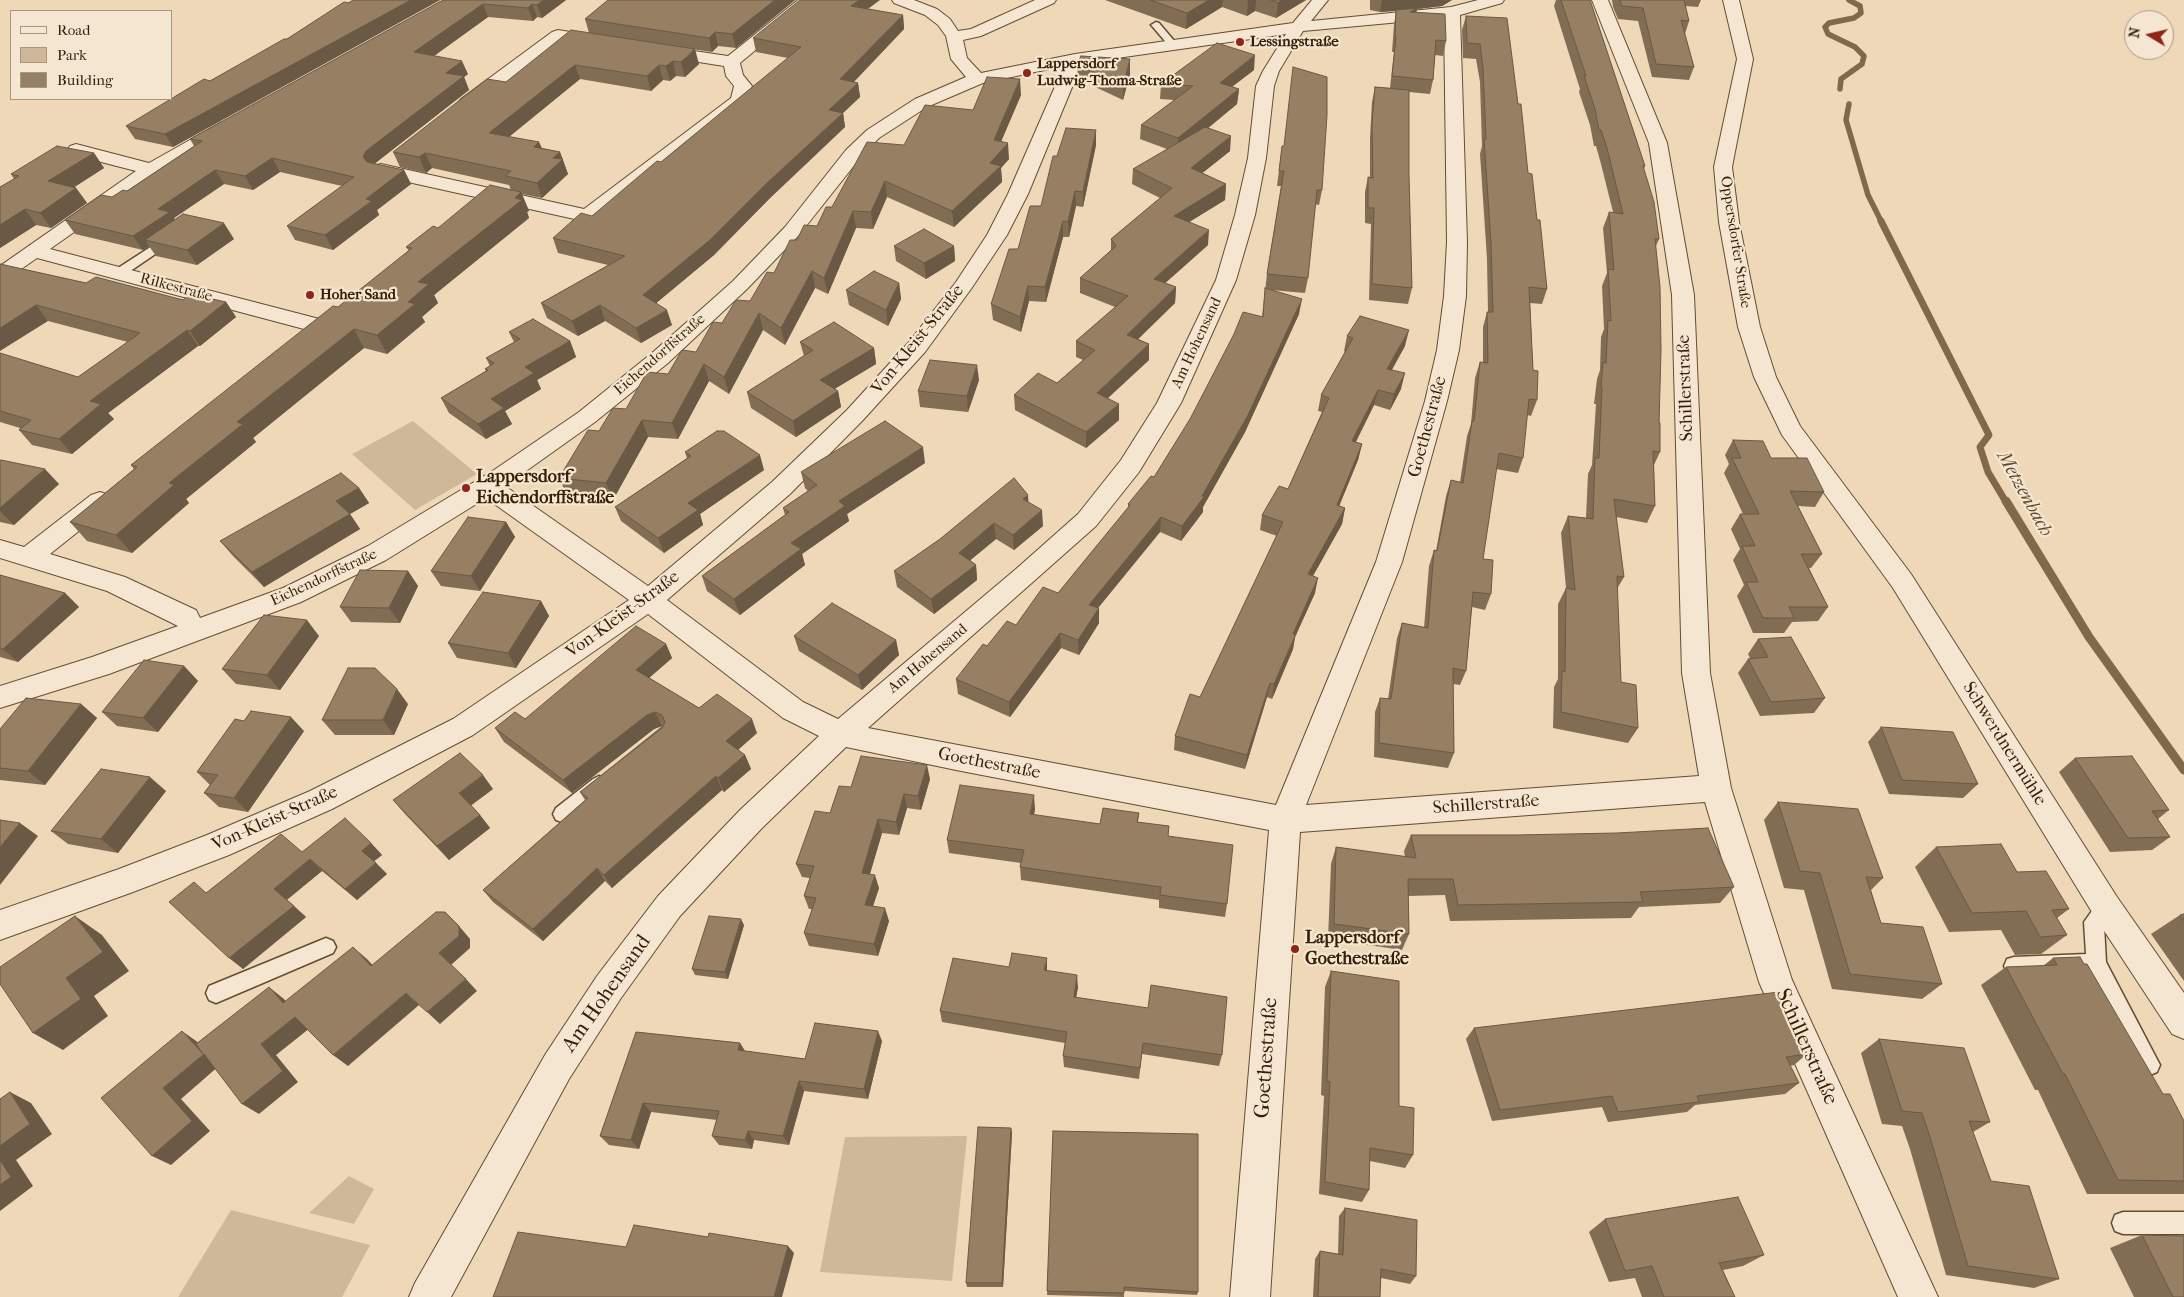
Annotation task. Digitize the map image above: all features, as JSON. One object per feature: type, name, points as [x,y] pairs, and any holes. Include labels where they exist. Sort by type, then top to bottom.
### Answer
[{"type":"street","points":[[644,48],[731,62],[808,0]]},
{"type":"street","points":[[900,0],[931,12],[944,22],[954,36],[959,59],[977,79]]},
{"type":"street","points":[[954,36],[975,33],[1048,0]]},
{"type":"street","points":[[1298,27],[1320,0]]},
{"type":"street","points":[[1298,27],[1452,12],[1496,0]]},
{"type":"street","name":"Schillerstraße","points":[[1600,0],[1658,142],[1683,295],[1696,673],[1716,788],[1776,982],[1918,1297]]},
{"type":"street","name":"Oppersdorfer Straße","points":[[1731,0],[1745,59],[1723,167],[1730,222],[1749,328],[1762,366],[1790,429],[1902,581]]},
{"type":"street","name":"Goethestraße","points":[[1250,1297],[1285,820],[1389,562],[1436,401],[1448,350],[1455,296],[1457,242],[1452,12]]},
{"type":"street","name":"Eichendorffstraße","points":[[0,697],[99,666],[292,596],[377,553],[487,486],[587,417],[660,358],[740,285],[792,231],[853,154],[873,134],[921,103],[977,79],[1008,71],[1075,59],[1298,27]]},
{"type":"street","name":"Am Hohensand","points":[[429,1297],[557,1067],[609,987],[669,906],[751,819],[841,734],[1025,576],[1087,520],[1130,466],[1169,404],[1226,280],[1245,215],[1257,158],[1265,86],[1271,71],[1298,27]]},
{"type":"street","points":[[454,112],[558,35],[616,44]]},
{"type":"street","name":"Von-Kleist-Straße","points":[[0,925],[122,882],[321,800],[463,726],[650,600],[781,488],[855,415],[917,347],[964,285],[997,235],[1018,194],[1075,59]]},
{"type":"street","points":[[396,158],[381,170],[588,216],[739,100],[743,86],[734,76],[731,62]]},
{"type":"street","points":[[0,275],[151,168],[238,120]]},
{"type":"street","points":[[76,150],[151,168]]},
{"type":"street","points":[[464,212],[486,194]]},
{"type":"street","name":"Rilkestraße","points":[[32,251],[119,273],[327,320],[296,344]]},
{"type":"street","points":[[487,486],[650,600],[793,710],[841,734]]},
{"type":"street","points":[[29,557],[113,490]]},
{"type":"street","points":[[0,549],[116,584],[186,617],[195,632]]},
{"type":"street","name":"Schwerdnermühle","points":[[1902,581],[2106,907],[2184,1022]]},
{"type":"street","name":"Goethestraße","points":[[841,734],[961,759],[1285,820]]},
{"type":"street","name":"Schillerstraße","points":[[1285,820],[1716,788]]},
{"type":"lane","points":[[1156,25],[1173,45]]},
{"type":"lane","points":[[119,273],[183,230]]},
{"type":"lane","points":[[562,814],[615,771]]},
{"type":"lane","points":[[2106,907],[2094,922],[2096,963],[2150,1065]]},
{"type":"lane","points":[[216,993],[326,947]]},
{"type":"lane","points":[[2014,966],[2096,963]]},
{"type":"lane","points":[[2124,1223],[2184,1223]]},
{"type":"green space","points":[[413,421],[477,474],[415,510],[352,454]]},
{"type":"green space","points":[[967,1136],[952,1281],[820,1272],[845,1137]]},
{"type":"green space","points":[[349,1176],[374,1189],[354,1224],[309,1213]]},
{"type":"green space","points":[[231,1210],[370,1245],[342,1297],[178,1297]]},
{"type":"building","points":[[353,0],[411,0],[165,134],[126,126],[204,79],[210,81],[287,39],[344,2],[349,3]]},
{"type":"building","points":[[443,0],[544,0],[537,5],[532,4],[528,8],[483,4],[414,52],[462,61],[446,73],[464,76],[366,151],[363,157],[367,162],[404,170],[366,199],[372,201],[325,235],[287,226],[354,177],[272,158],[245,176],[215,170],[158,209],[170,212],[133,236],[65,220],[101,195],[112,197],[123,190],[127,191],[202,141],[190,139]]},
{"type":"building","points":[[608,0],[775,0],[732,34],[715,32],[709,38],[585,19]]},
{"type":"building","points":[[800,0],[859,0],[851,6],[903,15],[840,79],[858,83],[829,110],[843,113],[766,184],[710,240],[643,295],[667,310],[636,328],[600,305],[572,321],[541,303],[625,256],[553,238],[581,213],[592,216],[657,161],[661,162],[801,47],[753,38]]},
{"type":"building","points":[[1150,0],[1209,0],[1187,13]]},
{"type":"building","points":[[1271,0],[1282,0],[1278,3]]},
{"type":"building","points":[[1561,0],[1590,0],[1645,166],[1643,166],[1654,202],[1659,239],[1655,239],[1660,287],[1660,452],[1653,451],[1655,506],[1614,499],[1624,577],[1617,576],[1621,682],[1636,685],[1638,728],[1561,712],[1562,671],[1565,672],[1566,588],[1575,590],[1568,516],[1593,519],[1595,458],[1599,458],[1603,362],[1606,363],[1608,320],[1611,321],[1608,269],[1614,270],[1609,212],[1623,214],[1607,148],[1601,130],[1599,130],[1595,109],[1584,76],[1586,76]]},
{"type":"building","points":[[1620,0],[1684,0],[1689,21],[1681,20],[1694,67],[1656,64],[1643,8],[1622,6]]},
{"type":"building","points":[[1417,8],[1410,12],[1445,14],[1446,41],[1436,40],[1433,80],[1392,76],[1396,37],[1396,10]]},
{"type":"building","points":[[1466,16],[1507,18],[1518,104],[1521,104],[1528,173],[1532,174],[1537,220],[1540,220],[1547,289],[1529,287],[1533,370],[1538,371],[1537,400],[1529,399],[1523,458],[1499,453],[1483,559],[1493,560],[1491,594],[1473,592],[1466,671],[1453,668],[1454,753],[1379,743],[1380,698],[1391,699],[1402,623],[1428,628],[1434,550],[1437,551],[1451,480],[1463,483],[1472,421],[1474,421],[1480,362],[1488,363],[1487,312],[1493,312],[1491,243],[1484,139],[1486,139],[1483,68],[1480,44],[1467,43]]},
{"type":"building","points":[[571,30],[695,49],[681,62],[673,61],[666,66],[659,65],[647,76],[575,65],[489,133],[539,142],[534,147],[560,152],[553,158],[563,159],[537,183],[506,176],[511,171],[425,153],[419,157],[393,152],[487,79],[506,82]]},
{"type":"building","points":[[1217,43],[1255,55],[1220,83],[1239,89],[1178,138],[1141,125],[1193,86],[1161,84]]},
{"type":"building","points":[[1081,56],[1130,59],[1123,86],[1077,64]]},
{"type":"building","points":[[1293,67],[1327,77],[1327,115],[1322,190],[1317,190],[1308,278],[1267,274],[1284,171],[1279,171],[1282,146],[1284,146]]},
{"type":"building","points":[[987,77],[1020,79],[994,140],[1008,143],[990,163],[1001,166],[952,211],[885,181],[871,212],[853,211],[824,278],[812,271],[781,328],[759,313],[724,377],[704,364],[672,423],[642,420],[606,483],[559,478],[588,430],[599,431],[613,408],[626,409],[647,372],[668,374],[682,350],[696,352],[713,322],[722,323],[736,300],[750,301],[767,272],[774,273],[790,240],[797,240],[804,225],[817,226],[826,207],[832,207],[867,142],[904,145],[925,105],[973,110]]},
{"type":"building","points":[[1375,87],[1409,90],[1412,288],[1372,284],[1374,208],[1368,208],[1368,177],[1373,178],[1372,123]]},
{"type":"building","points":[[1205,127],[1231,136],[1191,168],[1226,184],[1174,216],[1209,230],[1154,279],[1176,287],[1127,335],[1149,344],[1097,393],[1119,404],[1086,432],[1014,395],[1038,373],[1057,383],[1095,350],[1076,341],[1128,296],[1080,278],[1116,246],[1111,239],[1172,188],[1133,169]]},
{"type":"building","points":[[1066,128],[1096,130],[1083,192],[1075,191],[1068,222],[1063,221],[1045,287],[1028,286],[1020,317],[991,304],[1009,249],[1018,249],[1030,206],[1041,206],[1053,156],[1057,156]]},
{"type":"building","points":[[57,146],[94,153],[48,181],[76,188],[40,213],[25,209],[0,225],[0,187],[19,176],[11,174]]},
{"type":"building","points":[[490,185],[521,192],[515,198],[522,200],[418,282],[429,284],[408,302],[415,304],[377,335],[354,329],[237,422],[243,424],[169,483],[174,485],[116,535],[70,522],[137,467],[131,465],[333,306],[338,307],[412,248],[406,247],[433,226],[438,228]]},
{"type":"building","points":[[183,214],[224,223],[187,250],[145,240]]},
{"type":"building","points":[[924,229],[954,246],[924,263],[894,246]]},
{"type":"building","points":[[0,264],[86,283],[96,277],[183,300],[190,294],[226,302],[190,331],[187,330],[90,401],[101,404],[59,439],[19,430],[31,420],[0,411],[0,353],[78,377],[140,333],[36,305],[0,328]]},
{"type":"building","points":[[874,271],[899,283],[886,310],[846,290]]},
{"type":"building","points":[[1265,288],[1302,299],[1247,417],[1202,496],[1204,497],[1182,526],[1161,517],[1089,605],[1099,608],[1078,640],[1060,633],[1009,702],[956,679],[983,644],[987,646],[1007,621],[1016,625],[1043,587],[1058,593],[1130,505],[1128,504],[1151,476],[1154,477],[1190,419],[1234,334],[1243,312],[1263,317]]},
{"type":"building","points":[[1360,316],[1409,330],[1387,369],[1405,373],[1394,394],[1378,390],[1352,441],[1362,444],[1337,505],[1345,508],[1308,574],[1318,578],[1293,634],[1296,634],[1274,684],[1270,683],[1247,755],[1175,736],[1190,694],[1200,697],[1283,522],[1262,515],[1279,486],[1288,489],[1329,398],[1321,395],[1353,338],[1347,336]]},
{"type":"building","points":[[533,319],[570,341],[525,367],[534,373],[491,399],[504,408],[478,424],[441,398],[488,370],[485,369],[494,363],[486,358],[520,339],[509,332]]},
{"type":"building","points":[[834,322],[874,348],[820,380],[838,391],[793,421],[747,392],[813,350],[800,342]]},
{"type":"building","points":[[930,360],[977,365],[967,396],[918,391]]},
{"type":"building","points":[[885,421],[923,447],[839,501],[845,506],[791,543],[801,549],[734,599],[702,576],[789,512],[783,508],[817,485],[801,472]]},
{"type":"building","points":[[717,431],[724,431],[760,455],[688,503],[698,510],[658,538],[615,507],[691,456],[685,452]]},
{"type":"building","points":[[1733,440],[1763,441],[1771,458],[1807,458],[1824,492],[1790,491],[1822,554],[1801,554],[1828,607],[1789,607],[1794,618],[1763,618],[1746,582],[1758,582],[1742,546],[1755,546],[1740,514],[1759,514],[1732,458],[1741,458]]},
{"type":"building","points":[[0,461],[45,469],[0,508]]},
{"type":"building","points":[[341,473],[359,488],[336,501],[350,514],[252,572],[220,541]]},
{"type":"building","points":[[1014,478],[1028,495],[1023,499],[1042,510],[1013,535],[994,523],[959,553],[976,565],[931,599],[894,571],[940,539]]},
{"type":"building","points":[[468,517],[506,522],[471,576],[431,571]]},
{"type":"building","points":[[360,570],[408,571],[389,608],[340,607]]},
{"type":"building","points":[[0,575],[65,593],[3,649],[0,648]]},
{"type":"building","points":[[483,592],[541,601],[508,653],[448,643]]},
{"type":"building","points":[[832,603],[896,640],[858,675],[794,636]]},
{"type":"building","points":[[264,615],[307,620],[267,675],[222,669]]},
{"type":"building","points":[[636,626],[666,644],[636,670],[699,708],[717,694],[752,719],[726,741],[745,755],[718,778],[716,776],[604,875],[597,868],[533,929],[483,890],[588,798],[580,792],[662,728],[665,722],[662,715],[655,712],[647,715],[563,780],[495,728],[515,712],[525,719]]},
{"type":"building","points":[[1791,637],[1825,698],[1771,702],[1748,659],[1768,657],[1758,639]]},
{"type":"building","points":[[144,660],[184,666],[143,718],[102,712]]},
{"type":"building","points":[[348,668],[375,668],[397,689],[383,720],[322,720]]},
{"type":"building","points":[[26,698],[81,704],[28,771],[0,768],[0,729]]},
{"type":"building","points":[[251,711],[291,717],[234,798],[204,793],[218,775],[197,772],[235,719],[244,721]]},
{"type":"building","points":[[1881,727],[1953,732],[1978,784],[1902,780]]},
{"type":"building","points":[[460,753],[483,775],[459,793],[480,815],[437,846],[393,800]]},
{"type":"building","points":[[861,756],[927,765],[918,796],[904,794],[896,822],[878,819],[862,873],[875,875],[865,905],[885,908],[874,944],[804,933],[816,898],[804,896],[814,866],[796,864],[815,811],[830,813],[839,786],[851,787]]},
{"type":"building","points":[[2132,756],[2169,810],[2152,811],[2170,837],[2128,838],[2075,758]]},
{"type":"building","points":[[101,769],[150,777],[101,839],[51,831]]},
{"type":"building","points":[[960,785],[1034,795],[1030,814],[1100,824],[1103,808],[1139,813],[1137,822],[1169,826],[1168,836],[1233,845],[1227,904],[1160,895],[1161,887],[1020,867],[1024,850],[947,840]]},
{"type":"building","points":[[1778,802],[1858,809],[1883,878],[1866,877],[1881,923],[1923,927],[1942,984],[1850,974],[1820,873],[1800,871]]},
{"type":"building","points":[[345,818],[371,843],[362,851],[376,863],[345,889],[310,859],[274,889],[294,906],[229,958],[169,902],[194,882],[206,893],[281,834],[302,852]]},
{"type":"building","points":[[0,820],[20,823],[0,847]]},
{"type":"building","points":[[1708,828],[1734,887],[1640,892],[1643,902],[1458,905],[1453,879],[1408,879],[1409,934],[1334,924],[1336,847],[1416,858],[1411,835],[1617,833]]},
{"type":"building","points":[[2001,844],[2017,872],[2046,871],[2069,909],[2052,910],[2067,935],[2040,937],[2026,911],[1972,913],[1936,847]]},
{"type":"building","points":[[436,912],[445,912],[459,926],[459,936],[439,953],[466,979],[427,1012],[406,993],[333,1055],[295,1017],[261,1044],[283,1071],[242,1104],[204,1054],[163,1088],[192,1121],[152,1156],[101,1098],[182,1031],[203,1054],[196,1044],[269,987],[283,1003],[353,947],[371,966]]},
{"type":"building","points":[[75,916],[103,952],[66,978],[81,999],[33,1033],[0,984],[0,967]]},
{"type":"building","points":[[709,916],[741,919],[725,972],[692,969]]},
{"type":"building","points":[[1012,953],[1047,958],[1044,970],[1077,975],[1074,997],[1148,1008],[1151,985],[1227,997],[1222,1055],[1143,1043],[1140,1068],[1063,1056],[1067,1032],[940,1011],[953,958],[1009,967]]},
{"type":"building","points":[[2080,957],[2084,964],[2087,964],[2163,1094],[2170,1094],[2184,1121],[2184,1181],[2118,1180],[2065,1074],[2063,1074],[2006,967],[2057,965],[2053,958]]},
{"type":"building","points":[[1331,971],[1399,981],[1399,1106],[1414,1108],[1413,1155],[1370,1148],[1369,1190],[1325,1182],[1330,1082],[1327,1081]]},
{"type":"building","points":[[1779,992],[1807,1054],[1786,1057],[1799,1083],[1697,1096],[1699,1102],[1618,1112],[1612,1096],[1500,1110],[1474,1028]]},
{"type":"building","points":[[815,1023],[878,1031],[864,1089],[799,1081],[783,1136],[748,1131],[745,1140],[712,1136],[719,1111],[643,1103],[631,1140],[600,1136],[636,1032],[740,1043],[738,1050],[805,1059]]},
{"type":"building","points":[[1879,1039],[1964,1048],[1990,1122],[1969,1121],[1991,1181],[2029,1186],[2059,1279],[1968,1266],[1922,1113],[1902,1111]]},
{"type":"building","points":[[10,1092],[30,1124],[0,1146],[0,1099]]},
{"type":"building","points":[[978,1127],[1011,1128],[1002,1283],[966,1283]]},
{"type":"building","points":[[1053,1131],[1198,1134],[1198,1292],[1124,1287],[1124,1293],[1047,1291]]},
{"type":"building","points":[[0,1160],[11,1177],[0,1185]]},
{"type":"building","points":[[1738,1197],[1764,1255],[1719,1263],[1735,1297],[1664,1297],[1652,1266],[1625,1271],[1605,1219]]},
{"type":"building","points":[[1345,1208],[1417,1220],[1416,1276],[1381,1269],[1380,1297],[1318,1297],[1320,1251],[1343,1255]]},
{"type":"building","points":[[634,1225],[708,1237],[709,1233],[788,1246],[774,1297],[493,1297],[518,1232],[626,1247]]},
{"type":"building","points":[[2142,1235],[2184,1236],[2184,1297],[2173,1297]]},
{"type":"waterway","name":"Metzenbach","points":[[1840,89],[1841,79],[1862,64],[1864,56],[1855,47],[1828,34],[1825,27],[1829,23],[1854,18],[1861,13],[1860,6],[1849,0]]},
{"type":"waterway","name":"Metzenbach","points":[[1849,104],[1846,120],[1868,195],[1881,221]]},
{"type":"waterway","name":"Metzenbach","points":[[1881,221],[1989,435],[1980,447],[1988,472],[2006,502]]},
{"type":"waterway","name":"Metzenbach","points":[[2006,501],[2089,637],[2184,770]]},
{"type":"place","name":"Lessingstraße","points":[[1240,42]]},
{"type":"place","name":"Lappersdorf Ludwig-Thoma-Straße","points":[[1027,73]]},
{"type":"place","name":"Hoher Sand","points":[[310,295]]},
{"type":"place","name":"Lappersdorf Eichendorffstraße","points":[[466,488]]},
{"type":"place","name":"Lappersdorf Goethestraße","points":[[1295,949]]}]
